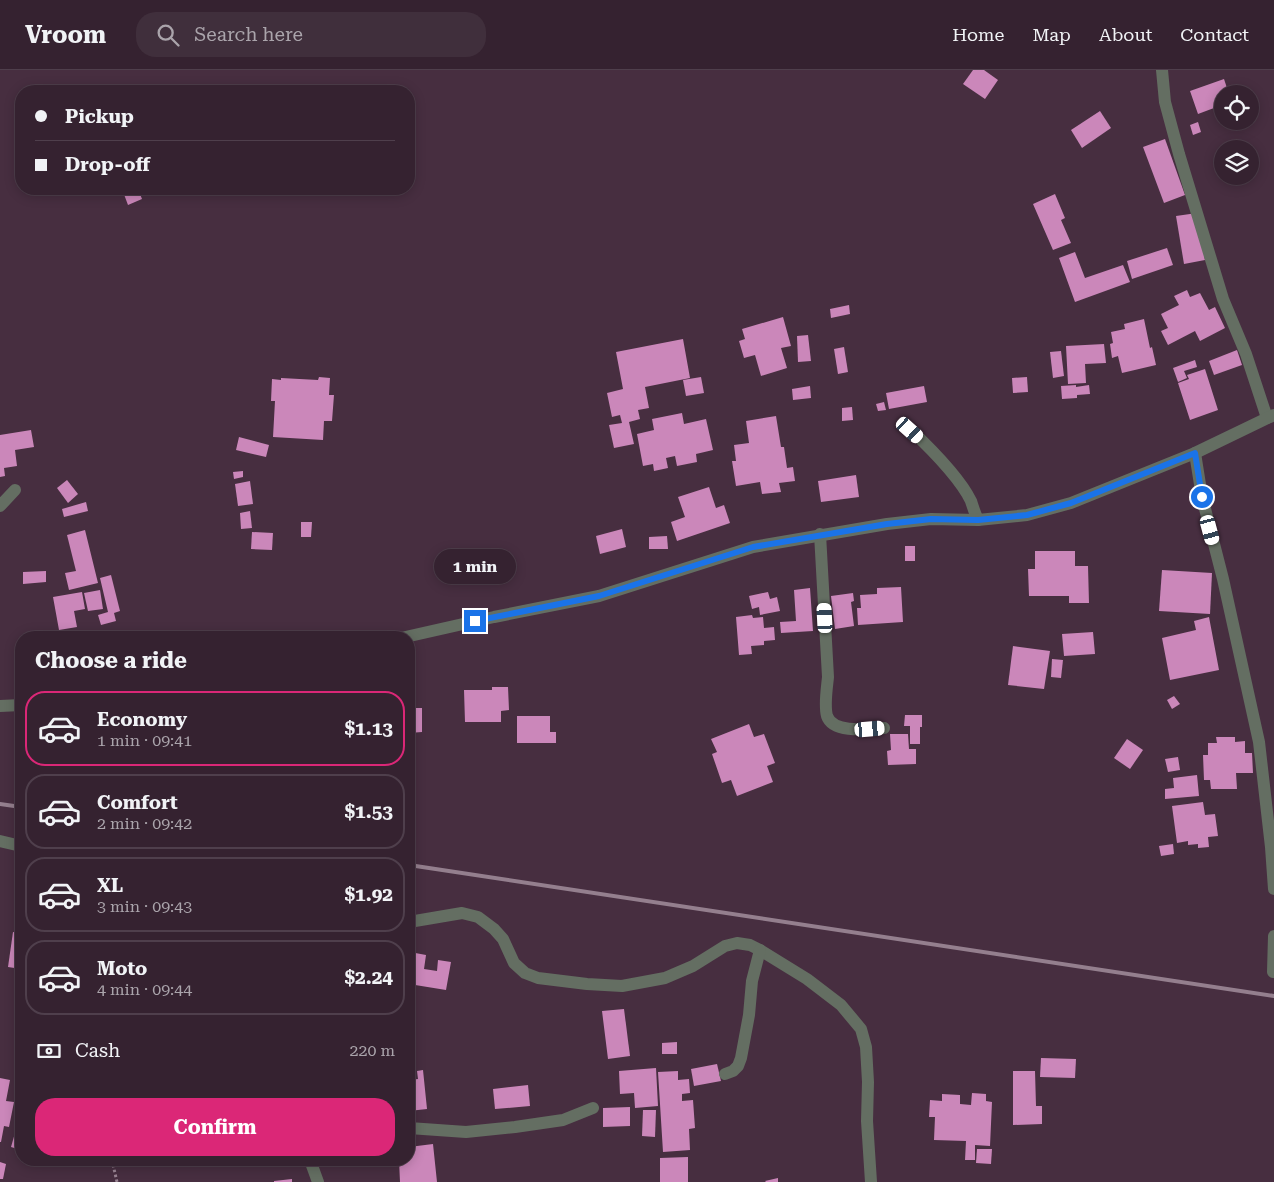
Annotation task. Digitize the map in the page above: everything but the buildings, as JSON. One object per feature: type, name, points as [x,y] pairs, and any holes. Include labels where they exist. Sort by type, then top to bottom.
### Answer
[{"type":"street","points":[[415,635],[599,596],[753,547],[887,524],[931,519],[978,520],[1027,515],[1071,503],[1195,453],[1270,416],[1223,299],[1165,102],[1162,70]]},
{"type":"street","points":[[910,430],[922,440],[956,478],[970,500],[978,520]]},
{"type":"street","points":[[1195,453],[1202,497],[1259,742],[1274,889]]},
{"type":"street","points":[[0,506],[15,490]]},
{"type":"street","points":[[820,534],[828,677],[827,716],[835,725],[857,731],[884,728]]},
{"type":"street","points":[[0,706],[15,705]]},
{"type":"street","points":[[0,841],[15,845]]},
{"type":"street","points":[[415,921],[462,913],[478,916],[503,939],[514,963],[526,973],[546,979],[587,984],[622,986],[665,978],[693,966],[726,946],[738,942],[760,950],[807,979],[841,1005],[861,1028],[866,1047],[868,1082],[867,1121],[871,1182]]},
{"type":"street","points":[[1273,972],[1274,936]]},
{"type":"street","points":[[725,1074],[733,1071],[738,1066],[741,1058],[749,1015],[752,982],[760,950]]},
{"type":"street","points":[[415,1128],[466,1132],[515,1127],[563,1120],[593,1108]]},
{"type":"street","points":[[312,1166],[318,1182]]},
{"type":"path","points":[[113,1166],[116,1182]]},
{"type":"railway","points":[[0,804],[15,806]]},
{"type":"railway","points":[[415,866],[1274,996]]},
{"type":"route","points":[[475,621],[599,596],[753,547],[820,534],[931,519],[978,520],[1027,515],[1071,503],[1195,453],[1202,497]]}]
